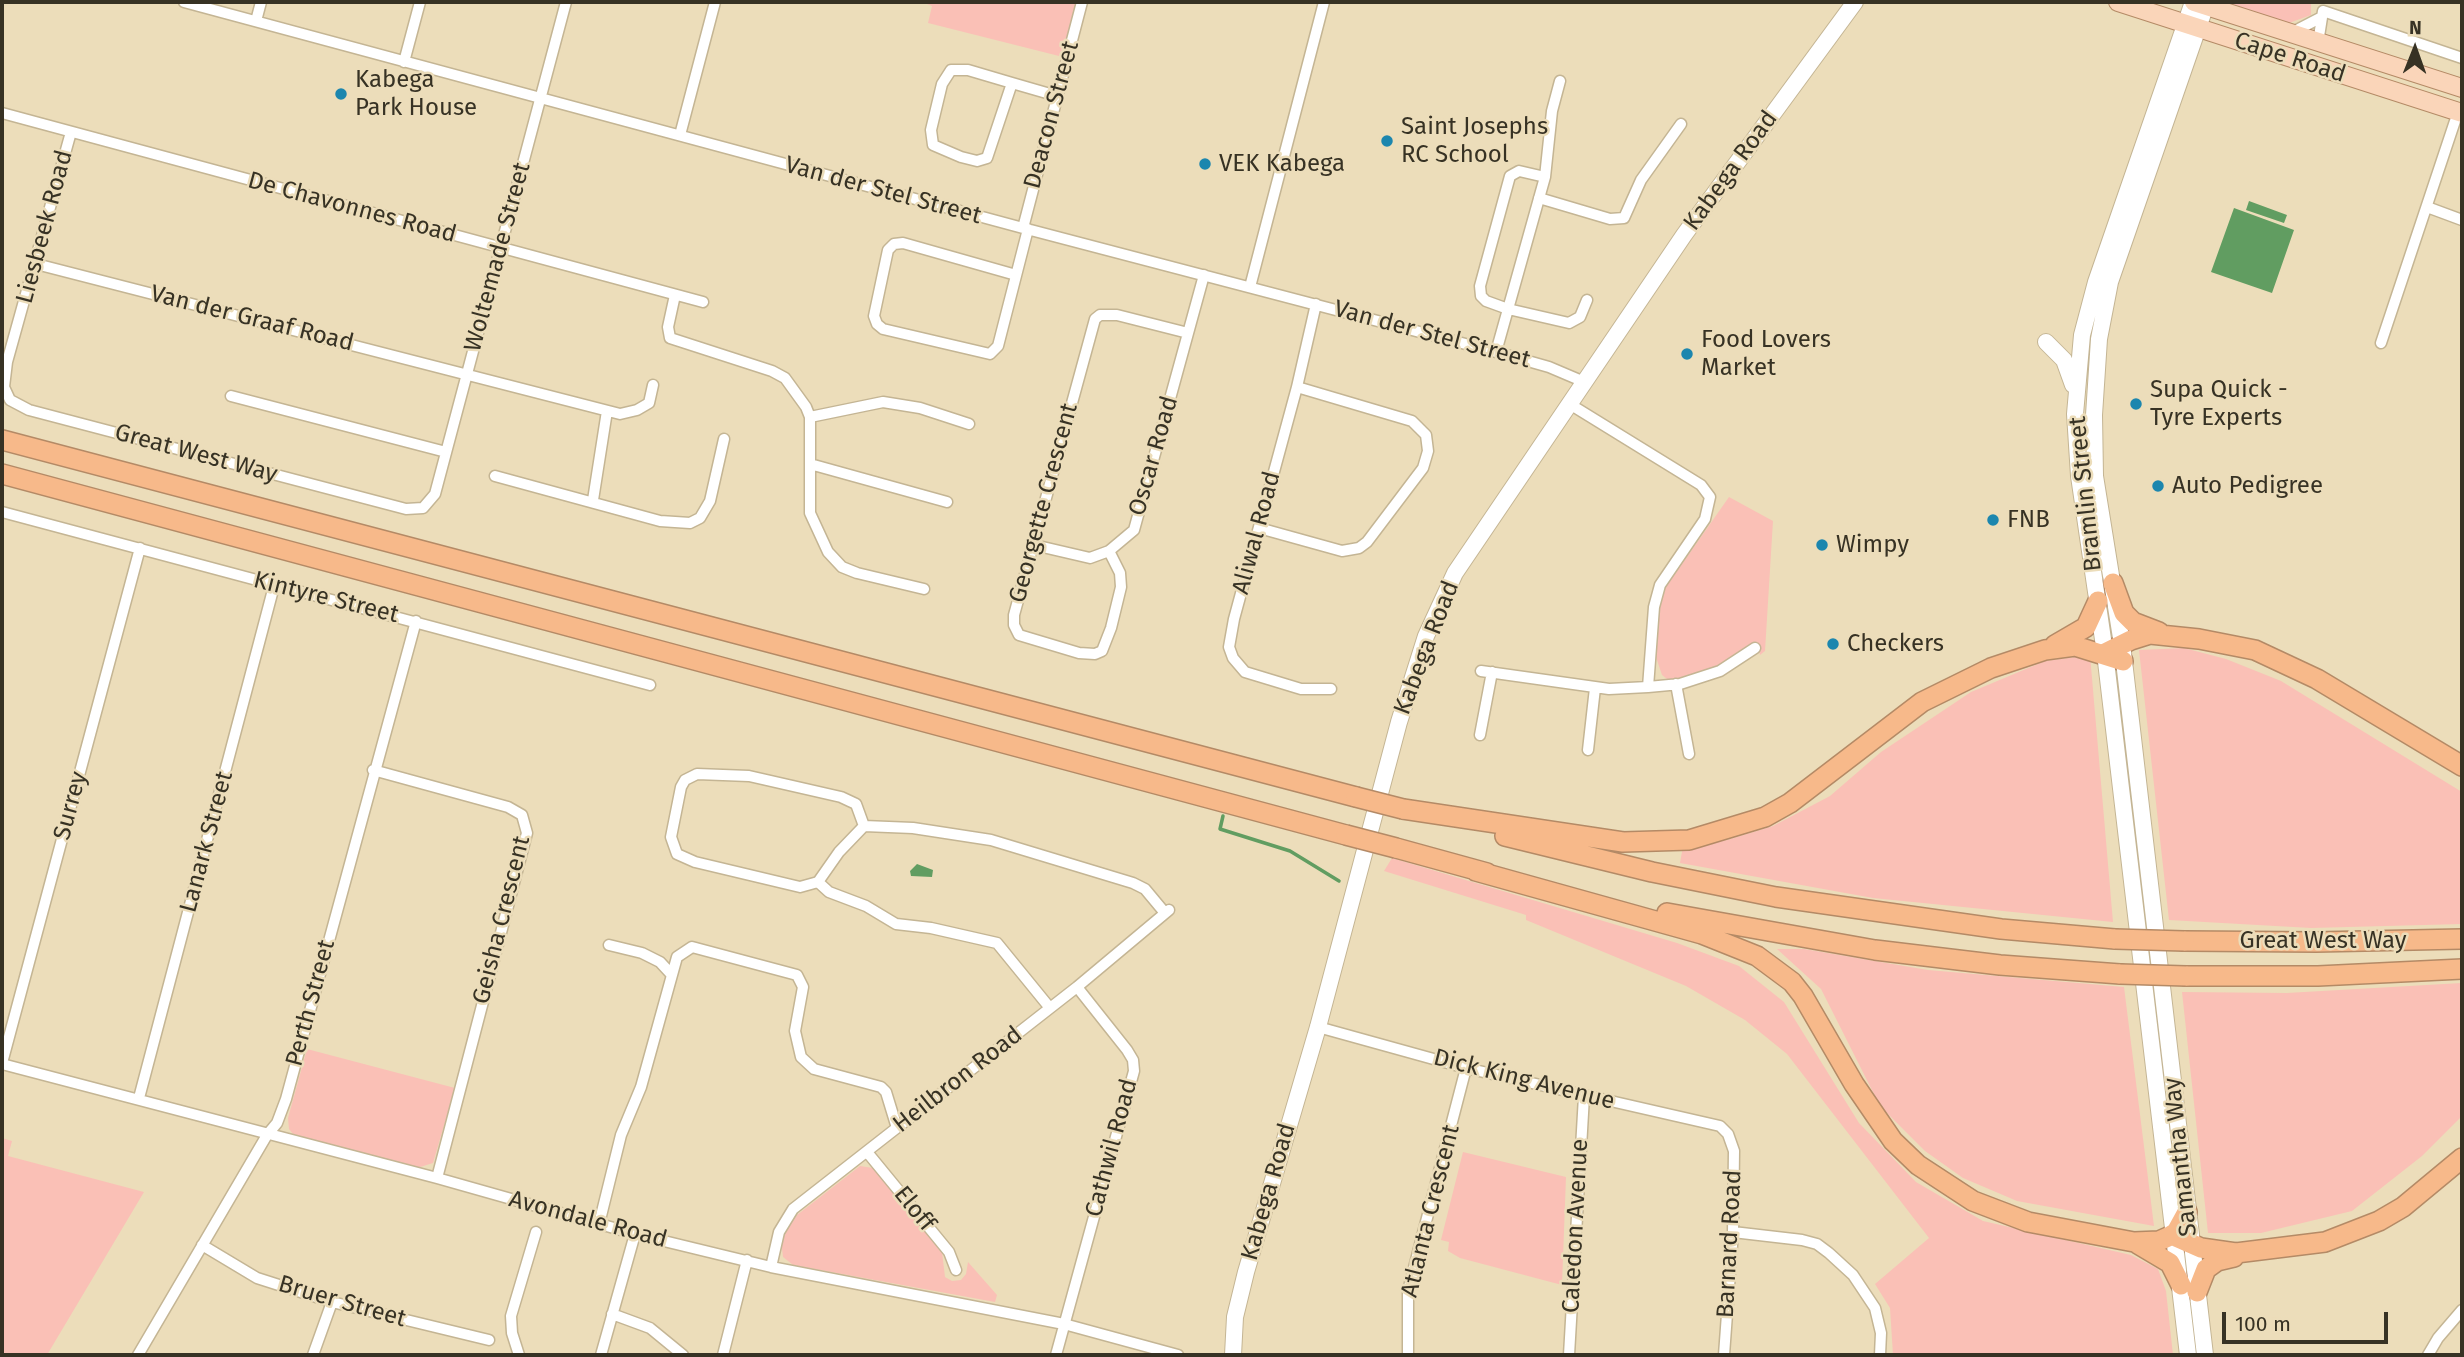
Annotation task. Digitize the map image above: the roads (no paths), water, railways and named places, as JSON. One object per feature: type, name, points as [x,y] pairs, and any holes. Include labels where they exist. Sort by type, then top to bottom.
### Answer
[{"type":"highway","points":[[2,440],[1403,809],[1623,842],[1656,844],[1689,840],[1765,817],[1790,803],[1923,702],[1956,683],[2045,650],[2082,631],[2092,619],[2098,601]]},
{"type":"highway","points":[[2,474],[1396,848],[1702,934],[1757,956],[1792,982],[1873,1114],[1893,1141],[1918,1165],[1973,1201],[2028,1222],[2134,1242],[2181,1238],[2215,1251],[2259,1252]]},
{"type":"highway","points":[[2113,583],[2119,604],[2133,622],[2169,635]]},
{"type":"highway","points":[[2045,650],[2075,646],[2114,653],[2150,635],[2169,635],[2255,650],[2296,667],[2462,766]]},
{"type":"highway","name":"Great West Way","points":[[1403,809],[1652,872],[1776,897],[2001,929],[2115,939],[2184,941],[2462,939]]},
{"type":"highway","name":"Great West Way","points":[[1476,871],[1642,908],[1862,947],[2000,965],[2186,976],[2318,976],[2462,970]]},
{"type":"highway","points":[[2134,1242],[2169,1263],[2189,1289],[2211,1265],[2259,1252],[2325,1242],[2379,1221],[2425,1191],[2462,1158]]},
{"type":"highway","points":[[2181,1238],[2187,1212]]},
{"type":"main road","name":"Kabega Road","points":[[1233,1355],[1236,1317],[1246,1272],[1318,1027],[1384,775],[1426,636],[1455,573],[1582,381],[1684,235],[1855,2]]},
{"type":"main road","name":"Cape Road","points":[[2118,2],[2460,113]]},
{"type":"main road","name":"Cape Road","points":[[2200,3],[2462,88]]},
{"type":"main road","name":"Bramlin Street","points":[[2114,653],[2098,601],[2079,476],[2076,398],[2082,335],[2096,282],[2200,3]]},
{"type":"main road","name":"Bramlin Street","points":[[2151,959],[2114,653],[2113,583],[2095,476],[2094,415],[2099,339],[2122,241],[2191,25]]},
{"type":"main road","points":[[2046,342],[2064,360],[2076,398]]},
{"type":"main road","name":"Samantha Way","points":[[2151,959],[2187,1212]]},
{"type":"main road","name":"Samantha Way","points":[[2151,959],[2181,1238],[2189,1289],[2205,1355]]},
{"type":"main road","name":"Samantha Way","points":[[2188,1355],[2189,1289]]},
{"type":"street","name":"Van der Stel Street","points":[[184,2],[1025,229],[1496,352],[1549,367],[1582,381]]},
{"type":"street","points":[[256,21],[261,2]]},
{"type":"street","points":[[404,62],[420,2]]},
{"type":"street","name":"Woltemade Street","points":[[423,508],[435,494],[566,2]]},
{"type":"street","points":[[680,135],[715,2]]},
{"type":"street","name":"Deacon Street","points":[[1016,275],[903,243],[894,244],[888,250],[874,316],[883,329],[990,354],[998,346],[1016,275],[1057,96],[1082,2]]},
{"type":"street","points":[[1250,287],[1324,2]]},
{"type":"street","points":[[2318,43],[2323,11],[2462,58]]},
{"type":"street","points":[[2289,33],[2320,19]]},
{"type":"street","points":[[1012,83],[987,159],[977,161],[961,158],[933,145],[931,130],[946,74],[957,69],[1012,83],[1057,96]]},
{"type":"street","points":[[1496,352],[1545,177],[1552,111],[1560,81]]},
{"type":"street","name":"De Chavonnes Road","points":[[2,113],[703,302]]},
{"type":"street","points":[[2381,343],[2460,113]]},
{"type":"street","points":[[1539,198],[1620,219],[1627,215],[1641,180],[1681,124]]},
{"type":"street","name":"Liesbeek Road","points":[[7,362],[71,132]]},
{"type":"street","points":[[1545,177],[1519,171],[1512,173],[1507,181],[1480,292],[1486,301],[1508,309],[1569,323],[1580,317],[1587,300]]},
{"type":"street","points":[[2427,207],[2462,220]]},
{"type":"street","name":"Van der Graaf Road","points":[[36,264],[607,411]]},
{"type":"street","name":"Oscar Road","points":[[1109,551],[1125,540],[1138,519],[1204,275]]},
{"type":"street","points":[[675,295],[668,327],[670,338],[772,371],[793,387],[810,416],[810,513],[828,552],[842,567],[857,573],[924,589]]},
{"type":"street","name":"Aliwal Road","points":[[1316,304],[1229,647],[1233,658],[1245,672],[1301,689],[1332,689]]},
{"type":"street","name":"Georgette Crescent","points":[[1109,551],[1120,573],[1121,587],[1106,645],[1095,654],[1085,654],[1027,639],[1015,630],[1014,615],[1095,319],[1100,315],[1116,314],[1188,333]]},
{"type":"street","name":"Great West Way","points":[[7,362],[6,394],[17,405],[29,410],[406,509],[423,508]]},
{"type":"street","points":[[593,500],[607,411],[620,414],[637,410],[649,403],[653,385]]},
{"type":"street","points":[[1259,528],[1342,551],[1359,548],[1367,542],[1423,468],[1428,451],[1426,435],[1412,421],[1297,387]]},
{"type":"street","points":[[231,396],[446,452]]},
{"type":"street","points":[[810,416],[883,402],[920,408],[969,424]]},
{"type":"street","points":[[1568,403],[1707,490],[1711,503],[1705,519],[1665,575],[1656,596],[1648,687]]},
{"type":"street","points":[[495,476],[593,500],[660,521],[690,523],[700,518],[710,501],[724,439]]},
{"type":"street","points":[[810,464],[947,502]]},
{"type":"street","name":"Kintyre Street","points":[[2,512],[650,685]]},
{"type":"street","points":[[1034,545],[1090,558],[1109,551]]},
{"type":"street","name":"Surrey","points":[[2,1064],[140,548]]},
{"type":"street","name":"Lanark Street","points":[[139,1098],[274,586]]},
{"type":"street","name":"Perth Street","points":[[138,1355],[267,1135],[277,1123],[286,1099],[373,770],[416,621]]},
{"type":"street","points":[[1480,735],[1487,672],[1595,688],[1648,687],[1676,684],[1720,671],[1755,648]]},
{"type":"street","points":[[1676,684],[1689,754]]},
{"type":"street","points":[[1588,750],[1595,688]]},
{"type":"street","name":"Geisha Crescent","points":[[373,770],[508,807],[522,815],[527,833],[437,1178]]},
{"type":"street","points":[[697,774],[749,776],[841,797],[856,804],[864,825],[839,852],[818,882],[800,887],[784,885],[749,873],[695,862],[677,854],[671,837],[685,780],[697,774]]},
{"type":"street","name":"Heilbron Road","points":[[771,1267],[779,1232],[793,1209],[1077,987],[1167,912],[1145,889],[1133,883],[1003,843],[913,828],[864,825]]},
{"type":"street","points":[[818,882],[829,892],[866,906],[895,924],[931,928],[997,943],[1050,1008]]},
{"type":"street","points":[[608,945],[642,953],[664,965],[672,975]]},
{"type":"street","points":[[599,1224],[621,1135],[641,1087],[677,957],[692,947],[797,975],[803,987],[795,1031],[801,1057],[814,1069],[881,1087],[886,1092],[897,1128]]},
{"type":"street","name":"Cathwil Road","points":[[1056,1355],[1134,1071],[1133,1060],[1127,1050],[1077,987]]},
{"type":"street","name":"Dick King Avenue","points":[[1318,1027],[1466,1068],[1708,1122],[1720,1126],[1728,1134]]},
{"type":"street","name":"Avondale Road","points":[[2,1064],[437,1178],[635,1234],[771,1267],[1064,1324],[1178,1355]]},
{"type":"street","name":"Atlanta Crescent","points":[[1408,1355],[1408,1291],[1466,1068]]},
{"type":"street","name":"Caledon Avenue","points":[[1569,1355],[1584,1096]]},
{"type":"street","name":"Barnard Road","points":[[1724,1355],[1733,1232],[1734,1151],[1728,1134]]},
{"type":"street","name":"Eloff","points":[[867,1152],[949,1252],[956,1270]]},
{"type":"street","points":[[519,1355],[512,1333],[511,1316],[536,1232]]},
{"type":"street","points":[[1733,1232],[1802,1240],[1817,1244],[1829,1253],[1853,1275],[1875,1308],[1881,1334],[1880,1355]]},
{"type":"street","points":[[601,1355],[635,1234]]},
{"type":"street","name":"Bruer Street","points":[[202,1245],[257,1278],[332,1302],[489,1340]]},
{"type":"street","points":[[723,1355],[747,1261]]},
{"type":"street","points":[[313,1355],[332,1302]]},
{"type":"street","points":[[2428,1355],[2438,1338],[2462,1310]]},
{"type":"street","points":[[612,1314],[650,1328],[683,1355]]},
{"type":"waterway","points":[[1223,816],[1220,829],[1290,851],[1339,881]]},
{"type":"place","name":"Kabega Park House","points":[[341,94]]},
{"type":"place","name":"Saint Josephs RC School","points":[[1387,141]]},
{"type":"place","name":"VEK Kabega","points":[[1205,164]]},
{"type":"place","name":"Food Lovers Market","points":[[1687,354]]},
{"type":"place","name":"Supa Quick - Tyre Experts","points":[[2136,404]]},
{"type":"place","name":"Auto Pedigree","points":[[2158,486]]},
{"type":"place","name":"FNB","points":[[1993,520]]},
{"type":"place","name":"Wimpy","points":[[1822,545]]},
{"type":"place","name":"Checkers","points":[[1833,644]]}]
